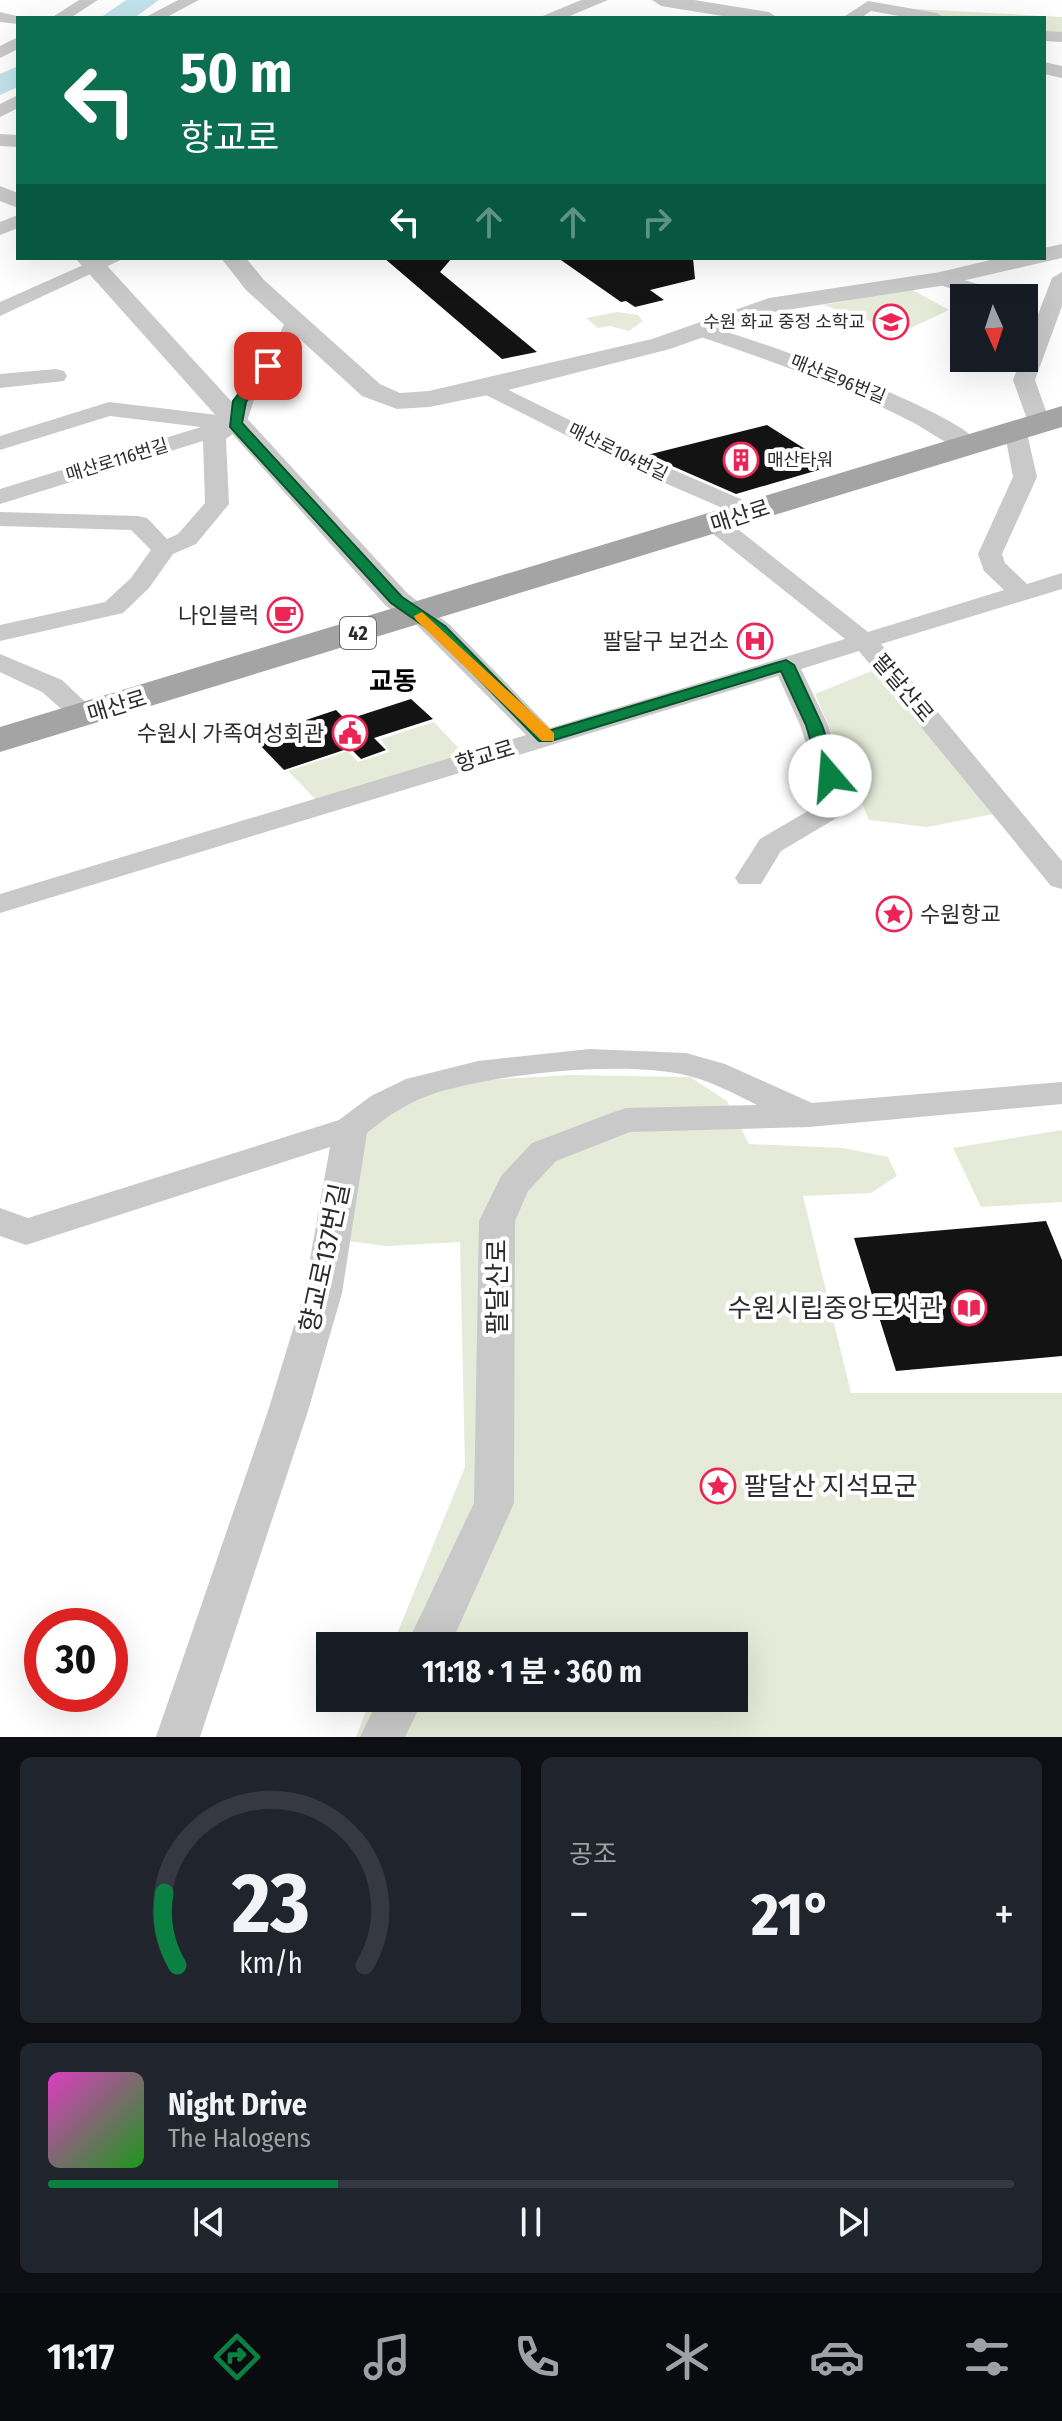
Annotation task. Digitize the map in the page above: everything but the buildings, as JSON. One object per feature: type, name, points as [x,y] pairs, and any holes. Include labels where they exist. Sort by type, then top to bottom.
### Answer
[{"type":"main road","name":"매산로","points":[[0,740],[1039,422]]},
{"type":"street","points":[[62,16],[90,0]]},
{"type":"street","points":[[156,16],[191,0]]},
{"type":"street","points":[[553,16],[599,0]]},
{"type":"street","points":[[661,0],[757,16]]},
{"type":"street","points":[[853,16],[868,6],[926,16]]},
{"type":"street","points":[[235,260],[255,285],[330,349],[371,390],[397,401],[429,399],[488,387],[661,344],[769,305],[940,279],[1021,260]]},
{"type":"street","points":[[0,310],[99,261],[235,424],[397,600],[440,630],[545,738]]},
{"type":"street","points":[[1022,593],[993,566],[990,554],[1025,477],[1039,422],[1024,380],[1062,278]]},
{"type":"street","points":[[940,279],[957,284]]},
{"type":"street","points":[[1038,308],[1049,311]]},
{"type":"street","points":[[0,633],[114,608],[140,583],[164,549],[187,539],[217,504],[214,436],[235,424],[240,401],[256,377],[286,347],[294,321]]},
{"type":"street","name":"매산로96번길","points":[[699,330],[850,382],[914,411],[969,444]]},
{"type":"street","points":[[0,381],[56,376]]},
{"type":"street","name":"매산로104번길","points":[[488,387],[643,465],[733,518]]},
{"type":"street","name":"매산로116번길","points":[[0,443],[109,409],[235,424]]},
{"type":"street","name":"매산로116번길","points":[[0,497],[235,424]]},
{"type":"street","name":"팔달산로","points":[[733,518],[865,642],[1062,880]]},
{"type":"street","points":[[0,519],[138,523],[164,549]]},
{"type":"street","name":"향교로","points":[[0,904],[1062,581]]},
{"type":"street","points":[[0,662],[52,686],[85,715]]},
{"type":"street","points":[[750,878],[770,845],[840,804],[814,725],[786,665]]},
{"type":"street","name":"팔달산로","points":[[351,1128],[369,1112],[418,1087],[490,1071],[628,1061],[688,1065],[809,1115]]},
{"type":"street","name":"팔달산로","points":[[434,1632],[494,1503],[497,1221],[513,1185],[544,1152],[626,1120],[809,1115],[1062,1093]]},
{"type":"street","points":[[0,1221],[26,1232],[351,1128]]},
{"type":"street","name":"향교로137번길","points":[[178,1737],[278,1440],[323,1293],[351,1128]]},
{"type":"street","points":[[382,1737],[395,1712]]},
{"type":"green space","points":[[880,7],[1044,16],[936,16]]},
{"type":"green space","points":[[1046,16],[1062,17],[1062,34],[1046,34]]},
{"type":"green space","points":[[911,289],[949,310],[902,332],[823,305]]},
{"type":"green space","points":[[617,312],[638,315],[643,321],[629,331],[610,326],[598,328],[586,318]]},
{"type":"green space","points":[[874,670],[999,813],[927,827],[869,820],[815,694]]},
{"type":"green space","points":[[434,722],[467,757],[320,804],[288,771],[348,751],[358,762],[389,752],[381,739]]},
{"type":"green space","points":[[571,1075],[690,1077],[727,1101],[749,1144],[843,1148],[888,1157],[897,1176],[871,1193],[803,1196],[851,1393],[1062,1393],[1062,1737],[356,1737],[366,1712],[748,1712],[748,1632],[398,1632],[465,1467],[460,1242],[387,1246],[347,1241],[370,1114],[419,1095],[483,1080]]},
{"type":"green space","points":[[1062,1130],[1062,1202],[981,1207],[953,1148]]},
{"type":"waterway","points":[[118,16],[146,0]]},
{"type":"waterway","points":[[0,86],[16,76]]},
{"type":"slow traffic","points":[[422,616],[440,630],[545,738],[548,737]]},
{"type":"place","name":"수원 화교 중정 소학교","points":[[891,322]]},
{"type":"place","name":"매산타워","points":[[741,460]]},
{"type":"place","name":"나인블럭","points":[[285,615]]},
{"type":"place","name":"팔달구 보건소","points":[[755,641]]},
{"type":"place","name":"수원시 가족여성회관","points":[[350,733]]},
{"type":"place","name":"수원항교","points":[[894,914]]},
{"type":"place","name":"수원시립중앙도서관","points":[[969,1308]]},
{"type":"place","name":"팔달산 지석묘군","points":[[718,1486]]},
{"type":"district","name":"교동","points":[[393,681]]},
{"type":"route","points":[[268,366],[256,377],[240,401],[235,424],[397,600],[440,630],[545,738],[786,665],[814,725],[830,776]]}]
